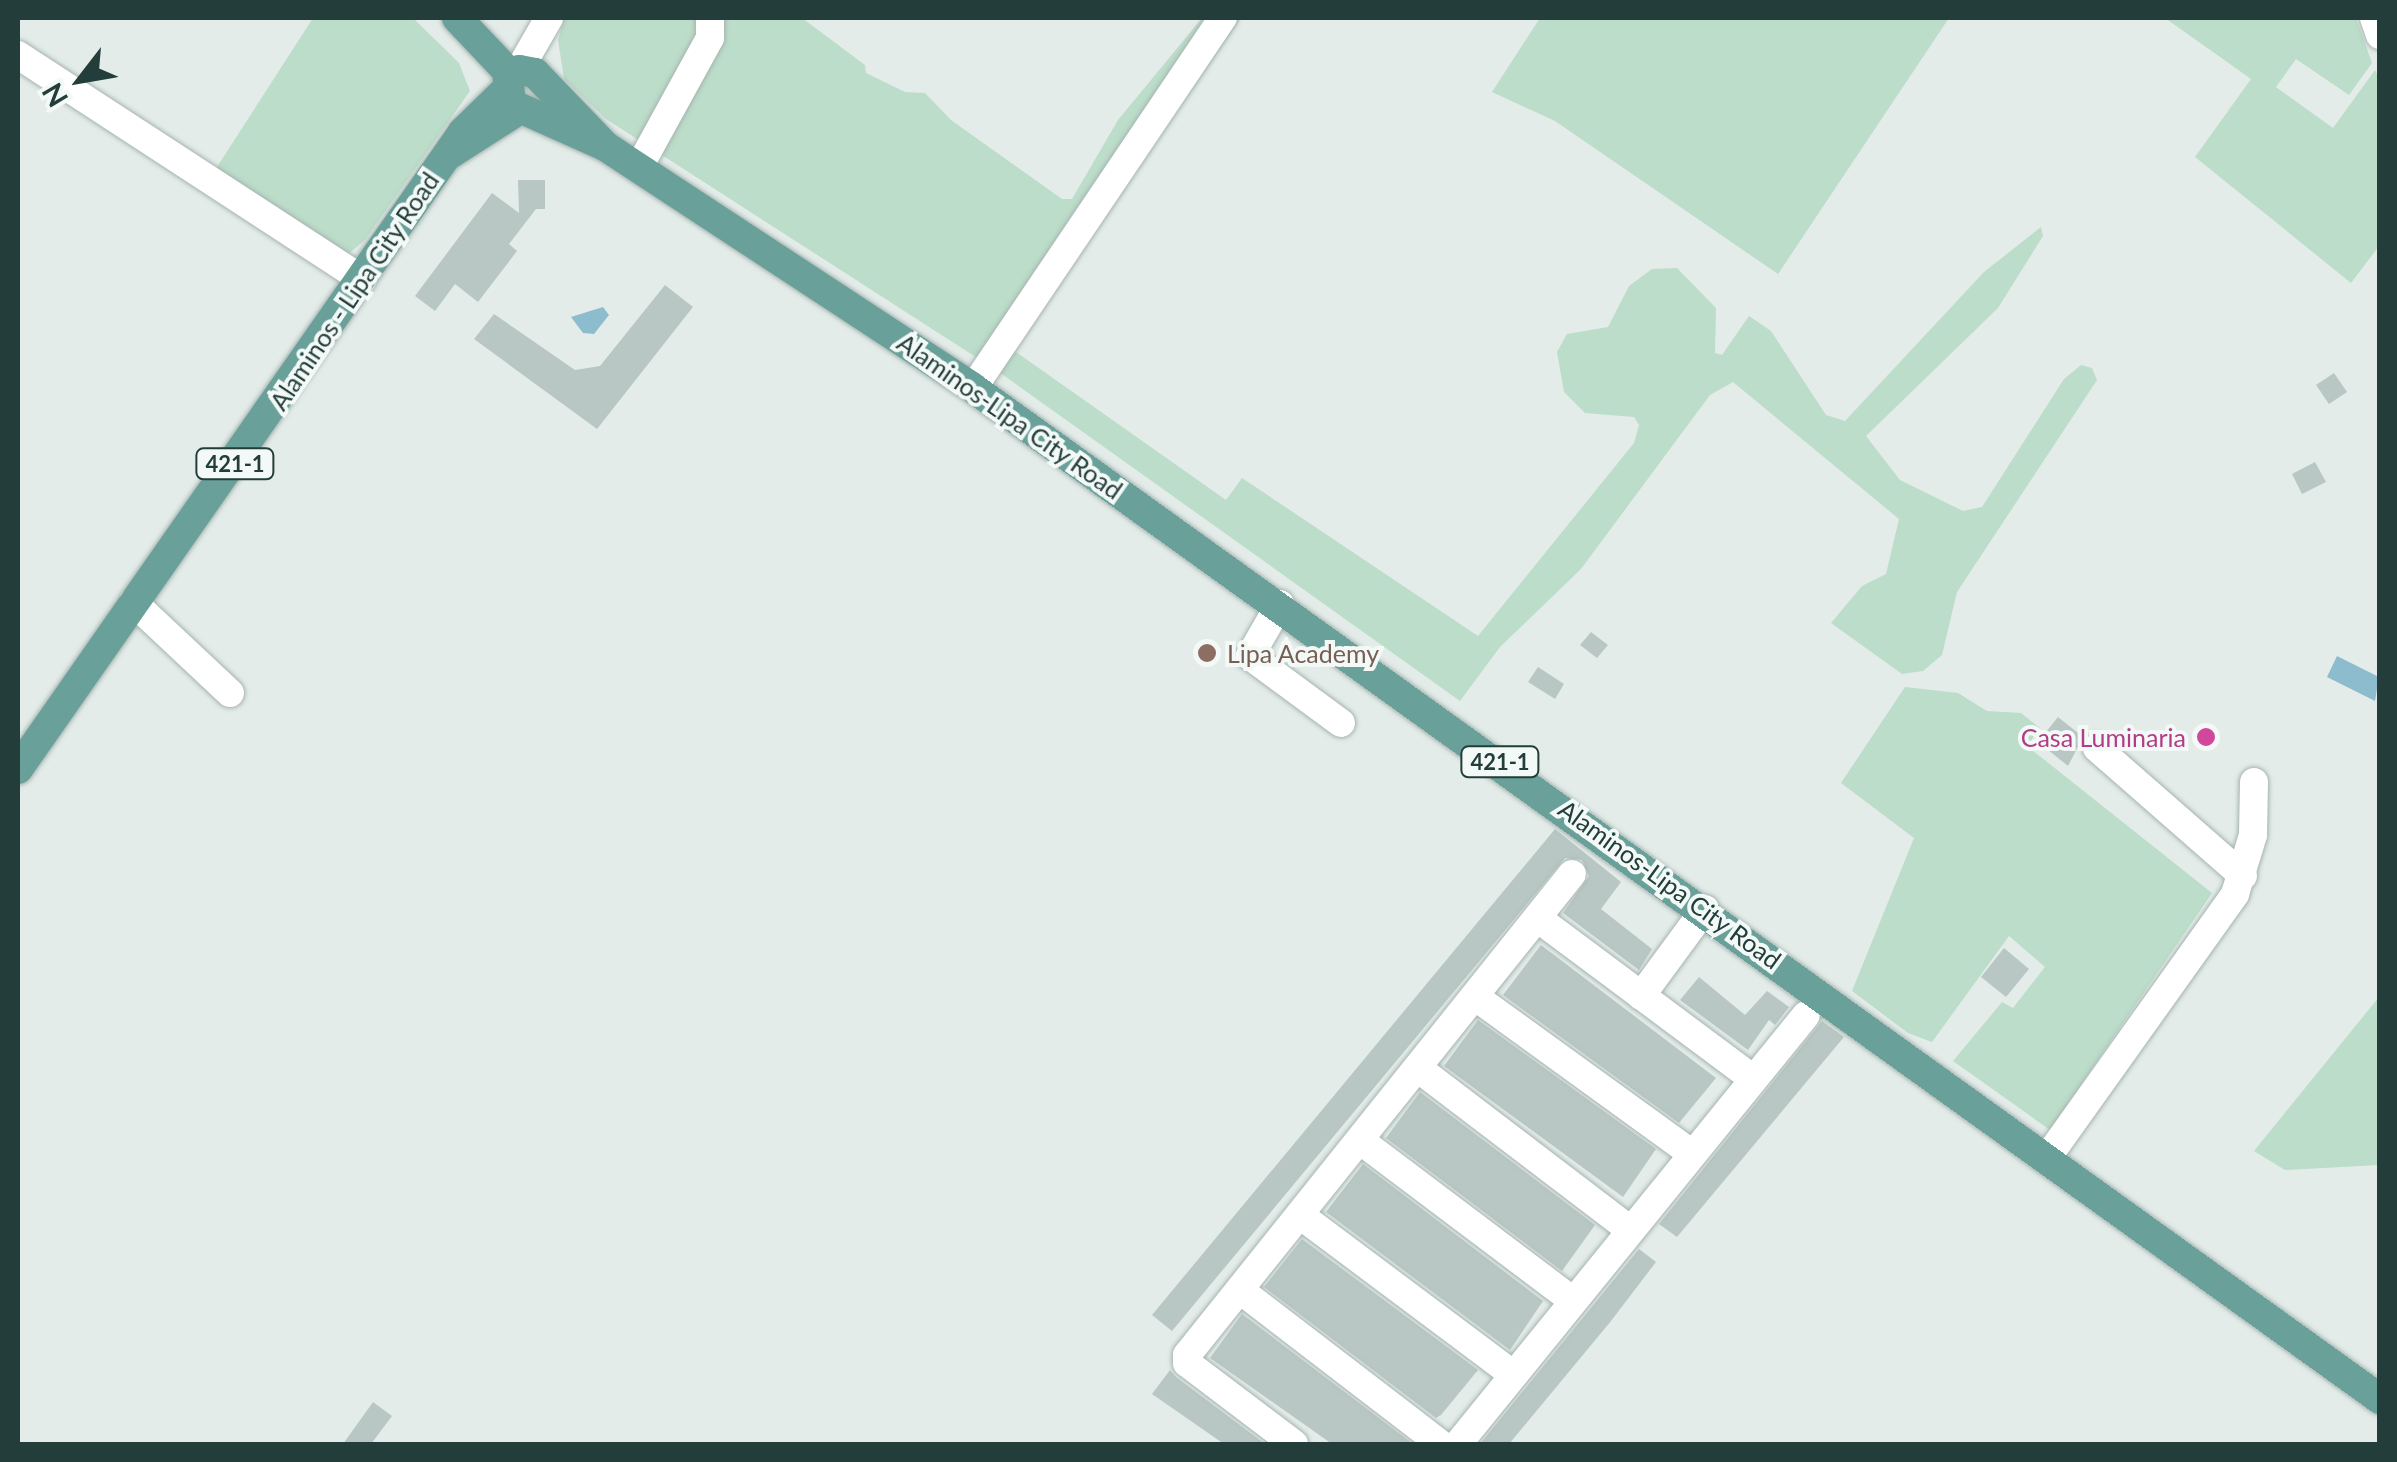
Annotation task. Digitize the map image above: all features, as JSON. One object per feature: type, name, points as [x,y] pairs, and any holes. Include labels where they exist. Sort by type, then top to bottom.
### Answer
[{"type":"main road","name":"Alaminos-Lipa City Road","points":[[458,18],[524,88],[605,146],[973,388],[1280,604],[2380,1399]]},
{"type":"main road","name":"Alaminos - Lipa City Road","points":[[18,769],[448,155],[524,88]]},
{"type":"street","points":[[524,88],[549,18]]},
{"type":"street","points":[[639,167],[710,38],[710,18]]},
{"type":"street","points":[[973,388],[1223,18]]},
{"type":"street","points":[[2374,18],[2380,35]]},
{"type":"street","points":[[18,55],[362,279]]},
{"type":"street","points":[[133,602],[230,692]]},
{"type":"street","points":[[1280,604],[1251,644],[1250,656],[1341,723]]},
{"type":"street","points":[[2098,748],[2243,876]]},
{"type":"street","points":[[2048,1158],[2243,876],[2253,835],[2254,782]]},
{"type":"street","points":[[1294,1444],[1187,1363],[1240,1290],[1540,920],[1572,874]]},
{"type":"street","points":[[1641,996],[1705,909]]},
{"type":"street","points":[[1540,920],[1752,1078]]},
{"type":"street","points":[[1477,998],[1692,1153]]},
{"type":"street","points":[[1458,1444],[1806,1016]]},
{"type":"street","points":[[1420,1069],[1630,1230]]},
{"type":"street","points":[[1361,1141],[1573,1302]]},
{"type":"street","points":[[1300,1215],[1514,1375]]},
{"type":"street","points":[[1240,1290],[1441,1444]]},
{"type":"green space","points":[[313,18],[413,18],[459,63],[470,91],[365,240],[348,254],[215,170]]},
{"type":"green space","points":[[564,18],[802,18],[865,65],[866,73],[905,92],[925,93],[951,120],[1062,199],[1072,199],[1118,120],[1202,18],[1241,18],[1013,350],[1226,500],[1242,478],[1478,636],[1634,443],[1639,425],[1634,417],[1585,413],[1564,392],[1557,352],[1567,334],[1608,327],[1629,286],[1652,269],[1677,268],[1716,308],[1715,353],[1722,355],[1749,316],[1771,331],[1826,415],[1845,421],[1984,272],[2041,227],[2043,236],[1998,308],[1866,436],[1900,480],[1963,511],[1982,507],[2064,379],[2081,365],[2092,368],[2097,380],[1957,592],[1942,655],[1923,671],[1902,674],[1831,623],[1862,586],[1886,574],[1899,519],[1733,382],[1710,395],[1581,569],[1500,647],[1460,701],[999,372],[606,119],[564,79],[558,40]]},
{"type":"green space","points":[[1540,18],[1949,18],[1778,274],[1555,121],[1492,92]]},
{"type":"green space","points":[[2165,18],[2356,18],[2372,63],[2349,95],[2296,59],[2276,87],[2333,128],[2375,70],[2379,78],[2379,246],[2351,283],[2195,157],[2251,79]]},
{"type":"green space","points":[[1905,687],[1958,693],[1987,711],[2021,713],[2040,728],[2027,746],[2212,893],[2050,1130],[1953,1061],[2002,1002],[2013,1008],[2045,967],[2009,936],[1932,1042],[1908,1033],[1852,991],[1914,838],[1841,783]]},
{"type":"green space","points":[[2379,997],[2379,1165],[2285,1170],[2254,1151]]},
{"type":"water","points":[[603,307],[609,315],[594,334],[583,333],[571,317]]},
{"type":"water","points":[[2337,656],[2379,677],[2375,701],[2327,677]]},
{"type":"building","points":[[518,180],[545,180],[545,209],[536,209],[509,244],[517,251],[478,302],[455,284],[435,311],[415,296],[492,193],[519,213]]},
{"type":"building","points":[[665,285],[693,307],[597,429],[474,339],[494,314],[575,370],[600,366]]},
{"type":"building","points":[[2334,373],[2347,392],[2329,404],[2316,385]]},
{"type":"building","points":[[2315,462],[2326,482],[2302,494],[2292,474]]},
{"type":"building","points":[[1591,632],[1608,645],[1597,658],[1580,645]]},
{"type":"building","points":[[1538,667],[1564,684],[1555,699],[1528,682]]},
{"type":"building","points":[[2058,717],[2083,737],[2068,766],[2038,742]]},
{"type":"building","points":[[1555,829],[1621,882],[1601,909],[1652,949],[1639,970],[1563,913],[1589,876],[1582,860],[1565,858],[1172,1331],[1152,1315]]},
{"type":"building","points":[[1541,945],[1716,1078],[1679,1123],[1503,995]]},
{"type":"building","points":[[2004,948],[2029,969],[2006,997],[1981,977]]},
{"type":"building","points":[[1699,977],[1745,1015],[1767,991],[1789,1007],[1775,1025],[1769,1020],[1748,1050],[1680,1000]]},
{"type":"building","points":[[1478,1020],[1656,1149],[1623,1197],[1444,1066]]},
{"type":"building","points":[[1822,1021],[1844,1037],[1677,1237],[1659,1224]]},
{"type":"building","points":[[1420,1092],[1595,1225],[1562,1271],[1386,1138]]},
{"type":"building","points":[[1363,1164],[1543,1301],[1510,1350],[1326,1212]]},
{"type":"building","points":[[1302,1239],[1478,1370],[1441,1415],[1436,1418],[1264,1287]]},
{"type":"building","points":[[1639,1249],[1656,1262],[1611,1321],[1509,1444],[1480,1444]]},
{"type":"building","points":[[1242,1314],[1413,1444],[1332,1444],[1210,1358]]},
{"type":"building","points":[[1170,1370],[1265,1444],[1224,1444],[1152,1394]]},
{"type":"building","points":[[373,1402],[392,1416],[371,1444],[343,1444]]},
{"type":"place","name":"Lipa Academy","points":[[1207,653]]},
{"type":"place","name":"Casa Luminaria","points":[[2206,737]]}]
